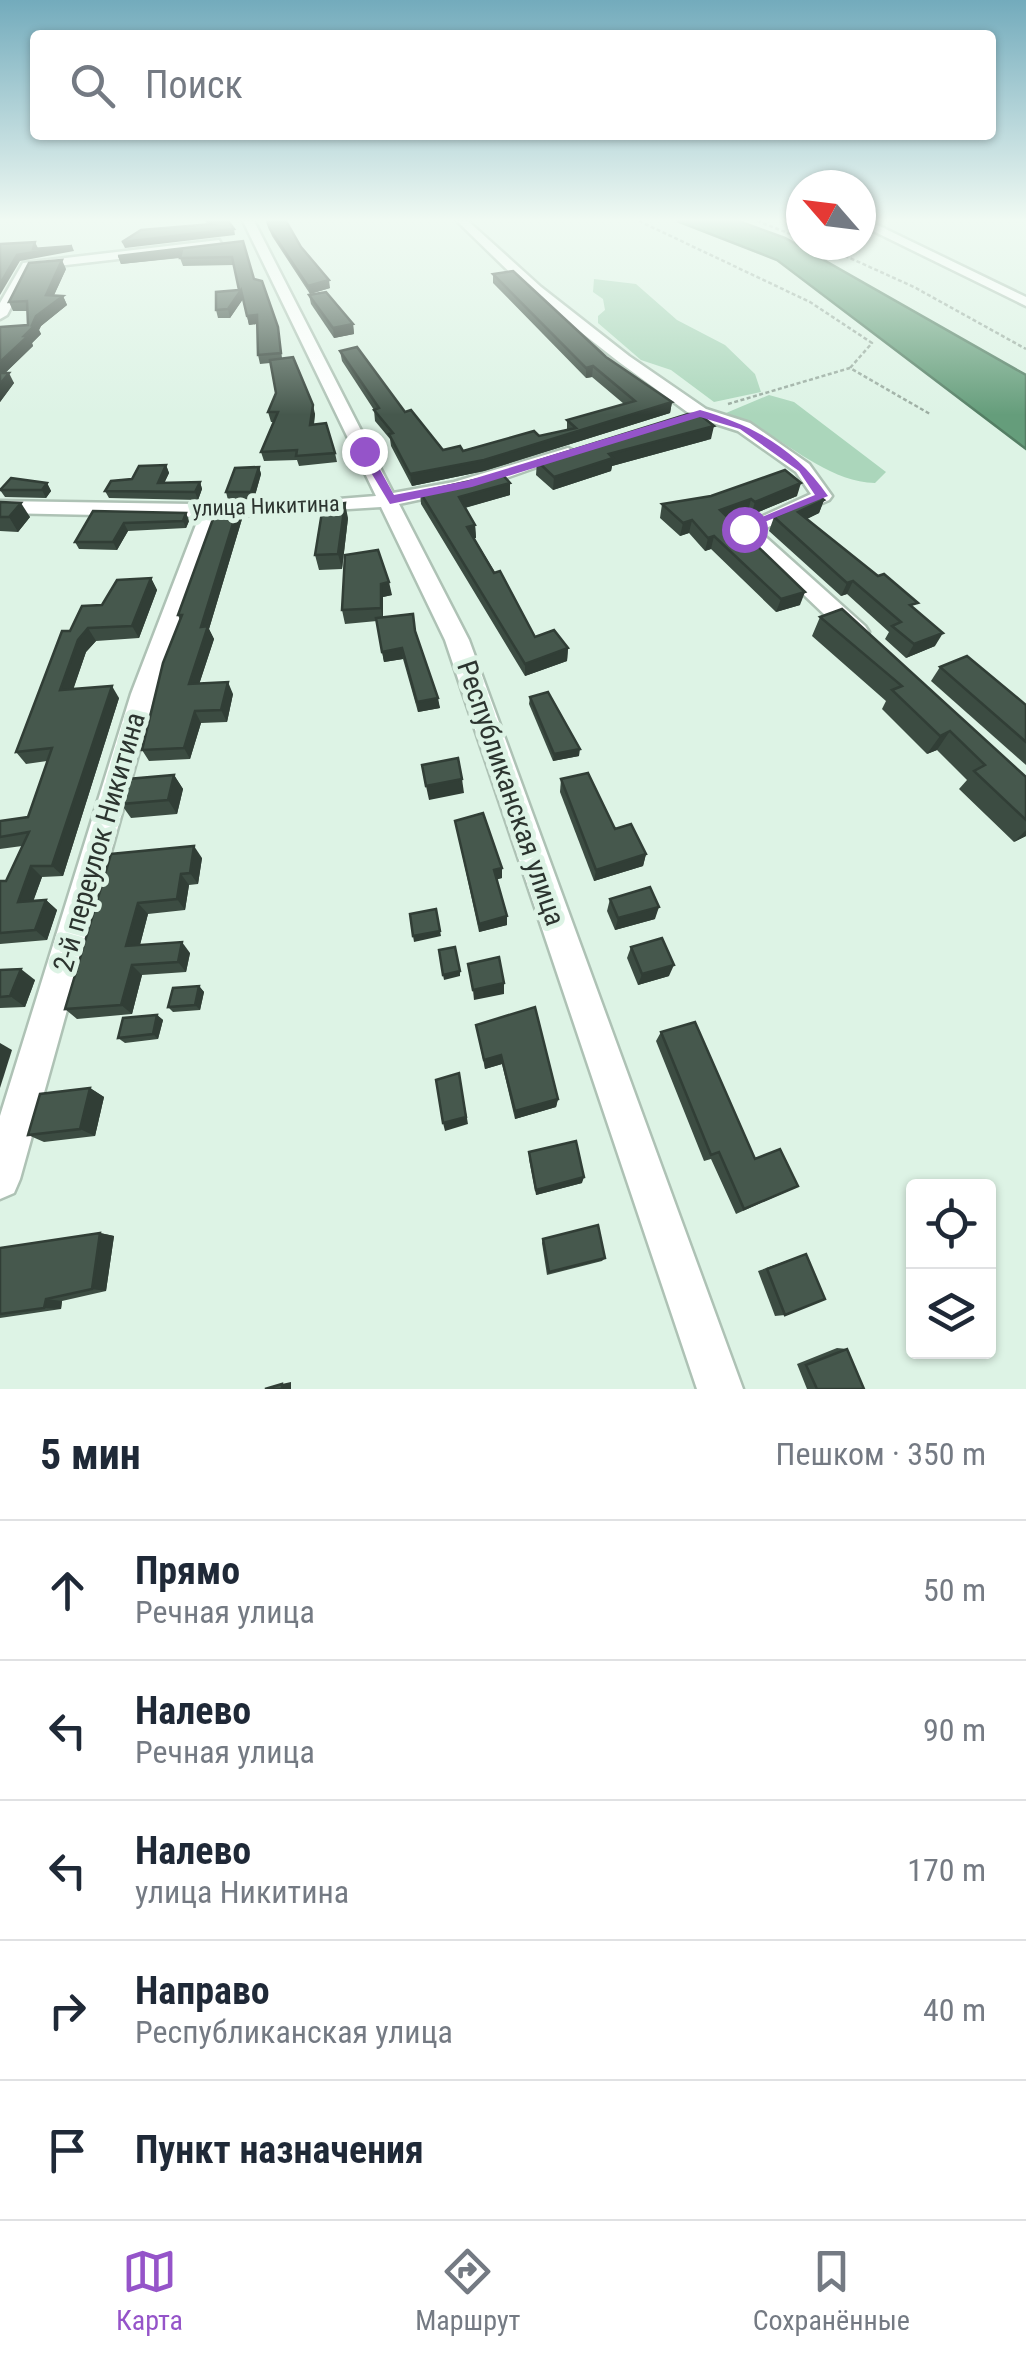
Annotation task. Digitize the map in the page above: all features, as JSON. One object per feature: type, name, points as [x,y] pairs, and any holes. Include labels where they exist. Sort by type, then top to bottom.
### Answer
[{"type":"street","points":[[0,315],[14,286]]},
{"type":"street","name":"Республиканская улица","points":[[281,286],[457,640],[720,1389]]},
{"type":"street","points":[[532,286],[691,416],[744,427],[804,468],[822,496],[744,529],[871,646]]},
{"type":"street","points":[[993,286],[1026,302]]},
{"type":"street","name":"улица Никитина","points":[[0,507],[212,509],[390,500],[468,484],[593,446]]},
{"type":"street","name":"2-й переулок Никитина","points":[[0,1179],[143,694],[212,509]]},
{"type":"path","points":[[691,416],[850,368],[872,344],[810,302],[776,286]]},
{"type":"path","points":[[909,286],[1026,349]]},
{"type":"path","points":[[850,368],[930,414]]},
{"type":"shaded area","points":[[593,286],[638,286],[677,320],[725,345],[755,374],[761,392],[714,402],[671,370],[641,360],[598,323],[598,316],[605,310],[603,299],[593,292]]},
{"type":"shaded area","points":[[811,286],[869,286],[1026,375],[1026,449]]},
{"type":"shaded area","points":[[769,395],[794,402],[886,472],[875,483],[836,474],[726,413]]},
{"type":"building","points":[[17,286],[50,286],[46,295],[63,296],[36,316],[32,325],[36,324],[24,336],[28,336],[0,362],[0,327],[28,325],[27,301],[9,302]]},
{"type":"building","points":[[238,286],[264,286],[278,327],[281,353],[258,355],[257,315],[247,316],[241,290],[228,309],[216,310],[216,292],[239,290]]},
{"type":"building","points":[[505,286],[529,286],[606,357],[672,402],[484,460],[410,474],[389,434],[393,433],[374,410],[379,408],[340,351],[357,347],[405,412],[411,410],[443,450],[460,446],[463,451],[534,431],[539,436],[576,428],[567,420],[635,401],[593,366],[586,368]]},
{"type":"building","points":[[326,292],[353,324],[333,328],[309,295]]},
{"type":"building","points":[[293,357],[313,405],[310,425],[326,423],[335,453],[296,456],[297,450],[261,452],[278,412],[268,412],[276,393],[270,360]]},
{"type":"building","points":[[688,414],[699,414],[714,426],[609,454],[613,458],[554,477],[537,461]]},
{"type":"building","points":[[166,465],[158,483],[200,482],[195,492],[105,491],[111,481],[132,479],[139,466]]},
{"type":"building","points":[[259,467],[251,492],[226,492],[235,468]]},
{"type":"building","points":[[785,470],[801,483],[755,502],[751,499],[720,510],[805,592],[781,599],[714,536],[708,538],[692,520],[683,523],[662,504],[711,496]]},
{"type":"building","points":[[502,474],[510,483],[459,497],[475,525],[467,527],[494,573],[500,571],[535,637],[554,630],[568,648],[525,664],[420,492]]},
{"type":"building","points":[[11,478],[47,483],[42,490],[0,490]]},
{"type":"building","points":[[820,497],[824,500],[798,512],[878,576],[884,574],[918,603],[910,605],[943,633],[914,644],[892,626],[901,622],[853,581],[847,583],[774,517]]},
{"type":"building","points":[[0,502],[21,503],[9,517],[0,517]]},
{"type":"building","points":[[345,503],[338,554],[315,555],[323,506]]},
{"type":"building","points":[[238,507],[201,627],[208,626],[189,684],[228,682],[221,710],[195,711],[184,748],[142,750],[163,663],[217,508]]},
{"type":"building","points":[[93,511],[186,513],[183,521],[124,523],[113,542],[75,542]]},
{"type":"building","points":[[378,550],[389,582],[381,584],[381,608],[342,610],[345,555]]},
{"type":"building","points":[[151,578],[132,626],[88,628],[78,640],[60,690],[112,686],[52,866],[31,866],[18,902],[46,900],[35,930],[0,933],[0,881],[6,881],[29,832],[0,837],[0,821],[28,817],[52,748],[16,752],[62,631],[70,631],[82,606],[102,605],[117,580]]},
{"type":"building","points":[[842,609],[1026,777],[1026,820],[974,771],[985,765],[950,731],[940,736],[892,690],[902,686],[820,617]]},
{"type":"building","points":[[413,614],[438,698],[417,702],[402,648],[382,652],[376,618]]},
{"type":"building","points":[[967,656],[1026,705],[1026,742],[940,667]]},
{"type":"building","points":[[548,692],[580,749],[554,754],[530,697]]},
{"type":"building","points":[[458,758],[462,779],[426,786],[422,765]]},
{"type":"building","points":[[588,773],[615,829],[631,824],[646,854],[596,870],[561,779]]},
{"type":"building","points":[[174,775],[168,800],[121,804],[128,779]]},
{"type":"building","points":[[483,813],[502,868],[494,870],[507,916],[479,924],[455,821]]},
{"type":"building","points":[[194,846],[190,873],[181,874],[177,899],[138,903],[126,946],[182,942],[178,962],[132,965],[121,1005],[65,1009],[111,854]]},
{"type":"building","points":[[650,887],[659,907],[618,918],[610,899]]},
{"type":"building","points":[[436,909],[440,931],[413,936],[410,914]]},
{"type":"building","points":[[662,938],[674,965],[642,974],[631,947]]},
{"type":"building","points":[[455,947],[460,971],[443,975],[439,950]]},
{"type":"building","points":[[499,957],[504,983],[473,990],[468,964]]},
{"type":"building","points":[[21,969],[10,996],[0,997],[0,970]]},
{"type":"building","points":[[199,986],[195,1005],[168,1007],[173,988]]},
{"type":"building","points":[[535,1007],[558,1099],[515,1111],[501,1055],[484,1060],[476,1025]]},
{"type":"building","points":[[157,1015],[153,1034],[118,1038],[123,1018]]},
{"type":"building","points":[[695,1022],[755,1159],[780,1149],[798,1186],[744,1209],[719,1152],[711,1155],[661,1032]]},
{"type":"building","points":[[459,1073],[466,1117],[443,1123],[436,1080]]},
{"type":"building","points":[[90,1088],[80,1129],[28,1135],[40,1094]]},
{"type":"building","points":[[576,1141],[584,1177],[536,1190],[529,1152]]},
{"type":"building","points":[[598,1225],[605,1258],[549,1272],[543,1239]]},
{"type":"building","points":[[100,1233],[92,1289],[46,1299],[44,1308],[0,1314],[0,1248]]},
{"type":"building","points":[[806,1254],[825,1299],[785,1315],[767,1269]]},
{"type":"building","points":[[847,1349],[864,1389],[817,1389],[806,1365]]},
{"type":"route","points":[[364,451],[390,500],[468,484],[700,413],[744,427],[804,468],[822,496],[744,529]]}]
